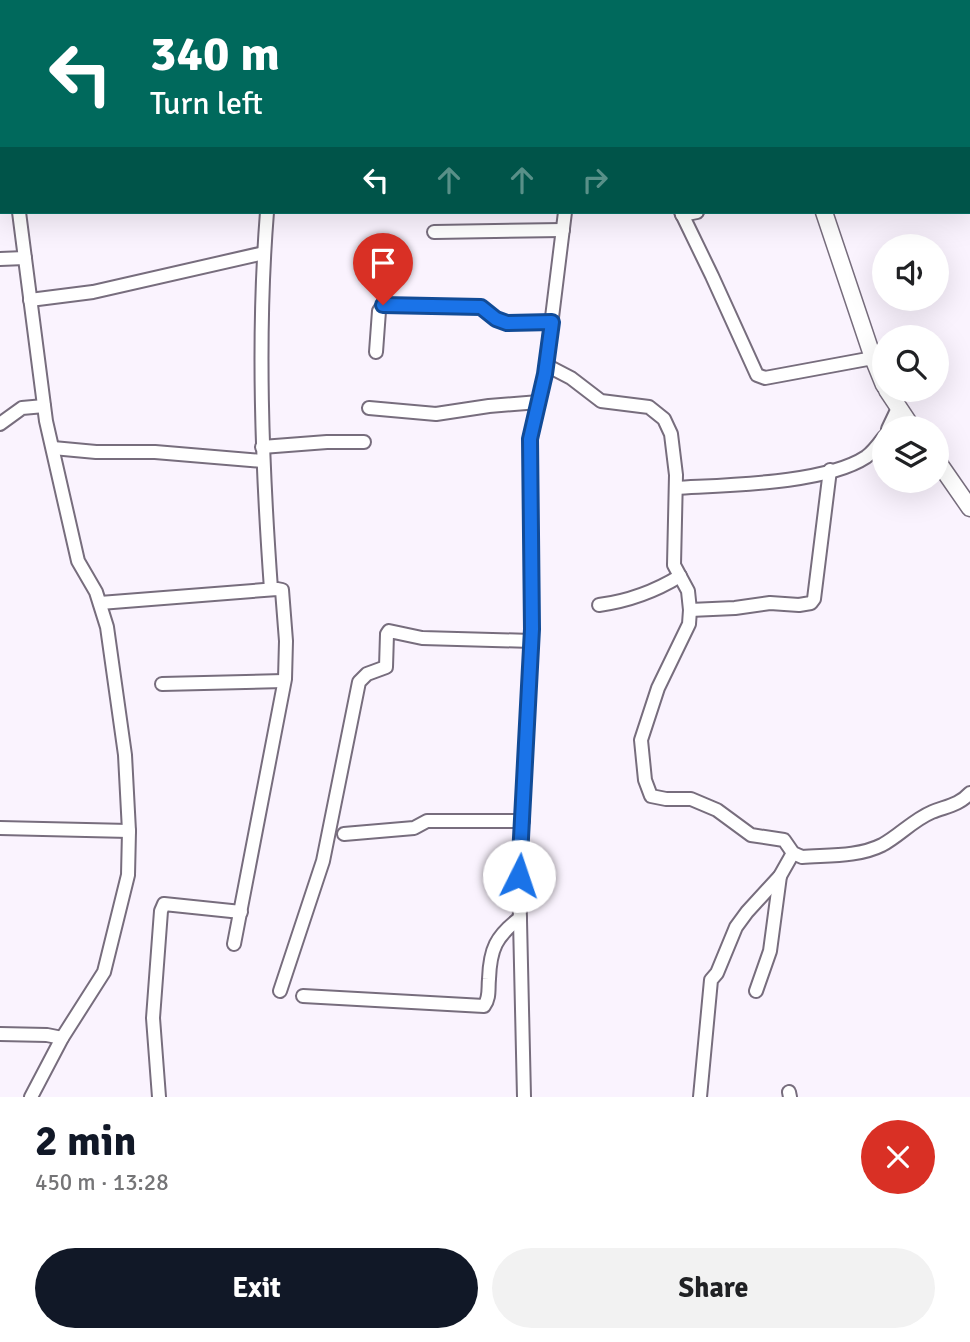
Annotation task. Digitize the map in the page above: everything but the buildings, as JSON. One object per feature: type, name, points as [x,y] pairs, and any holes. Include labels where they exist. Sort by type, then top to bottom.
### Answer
[{"type":"street","points":[[0,18],[0,26]]},
{"type":"street","points":[[19,214],[44,406],[78,561],[100,603],[107,627],[125,755],[129,831],[128,875],[104,972],[62,1038],[31,1097]]},
{"type":"street","points":[[267,214],[262,454],[271,589]]},
{"type":"street","points":[[524,1097],[519,876],[531,641],[530,439],[546,365],[565,214]]},
{"type":"street","points":[[681,214],[757,375],[765,378],[872,358]]},
{"type":"street","points":[[825,214],[872,355]]},
{"type":"street","points":[[434,232],[563,230]]},
{"type":"street","points":[[30,300],[93,292],[264,253]]},
{"type":"street","points":[[0,259],[24,258]]},
{"type":"street","points":[[376,352],[379,311],[383,305],[481,307],[496,319],[507,323],[552,322]]},
{"type":"street","points":[[546,365],[571,378],[601,401],[649,407],[657,412],[671,434],[676,488],[674,565],[688,591],[690,610],[689,624],[658,688],[642,733],[642,757],[648,793],[660,799],[698,801],[717,810],[751,835],[784,840],[793,853],[802,857],[860,853],[884,844],[900,831],[933,812],[957,804],[970,793]]},
{"type":"street","points":[[369,408],[436,414],[538,402]]},
{"type":"street","points":[[894,402],[904,416]]},
{"type":"street","points":[[0,424],[22,408],[44,406]]},
{"type":"street","points":[[894,416],[898,408]]},
{"type":"street","points":[[53,448],[96,452],[262,454],[327,442],[364,442]]},
{"type":"street","points":[[676,488],[804,477],[830,471],[866,457],[872,451]]},
{"type":"street","points":[[690,610],[770,603],[811,603],[814,599],[830,471]]},
{"type":"street","points":[[949,478],[970,509]]},
{"type":"street","points":[[599,605],[651,593],[680,576]]},
{"type":"street","points":[[100,603],[282,590],[286,641],[284,681],[234,944]]},
{"type":"street","points":[[280,991],[323,861],[359,682],[367,674],[386,667],[389,631],[422,638],[531,641]]},
{"type":"street","points":[[162,684],[284,681]]},
{"type":"street","points":[[344,834],[414,828],[427,821],[523,821]]},
{"type":"street","points":[[0,828],[129,831]]},
{"type":"street","points":[[700,1097],[711,980],[718,974],[728,942],[736,927],[780,876],[793,853]]},
{"type":"street","points":[[756,991],[769,951],[780,876]]},
{"type":"street","points":[[159,1097],[153,1018],[160,911],[164,904],[241,912]]},
{"type":"street","points":[[303,996],[484,1006],[489,998],[494,943],[520,918]]},
{"type":"street","points":[[0,1034],[35,1034],[62,1038]]},
{"type":"route","points":[[383,305],[481,307],[496,319],[507,323],[552,322],[545,374],[530,439],[532,629],[519,876]]}]
